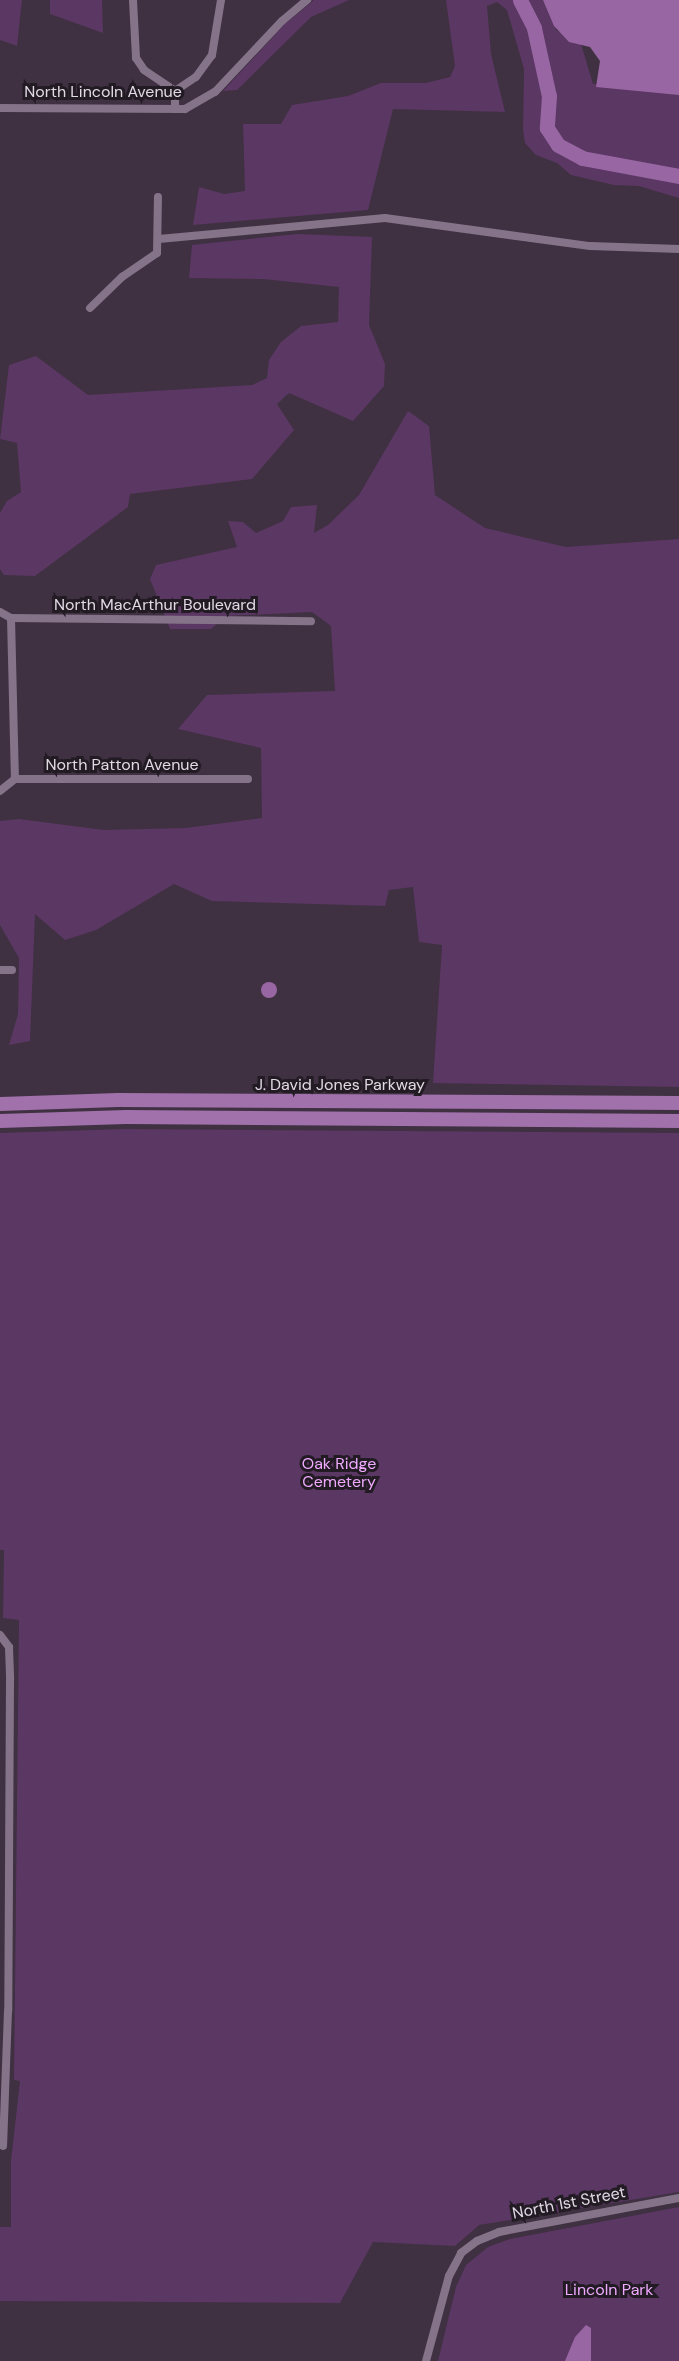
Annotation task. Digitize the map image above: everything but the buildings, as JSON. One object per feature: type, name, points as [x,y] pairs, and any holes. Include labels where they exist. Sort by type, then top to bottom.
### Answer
[{"type":"main road","name":"J. David Jones Parkway","points":[[0,1104],[118,1100],[679,1103]]},
{"type":"main road","name":"J. David Jones Parkway","points":[[0,1121],[126,1118],[679,1121]]},
{"type":"street","points":[[133,0],[136,58],[144,70],[176,91]]},
{"type":"street","points":[[176,91],[196,77],[212,55],[220,0]]},
{"type":"street","name":"North Lincoln Avenue","points":[[0,108],[185,109],[215,92],[282,21],[307,0]]},
{"type":"street","points":[[175,110],[176,91]]},
{"type":"street","points":[[90,308],[122,277],[153,258],[159,239],[158,196]]},
{"type":"street","points":[[159,239],[386,218],[590,246],[679,249]]},
{"type":"street","name":"North MacArthur Boulevard","points":[[0,612],[11,618],[311,621]]},
{"type":"street","points":[[0,791],[15,780],[11,618]]},
{"type":"street","name":"North Patton Avenue","points":[[15,780],[248,779]]},
{"type":"street","points":[[0,969],[12,970]]},
{"type":"street","points":[[1,2146],[4,1806],[10,1680],[9,1647],[2,1637]]},
{"type":"street","name":"North 1st Street","points":[[426,2361],[449,2276],[468,2247],[499,2232],[679,2198]]},
{"type":"green space","points":[[0,0],[22,0],[17,46],[0,40]]},
{"type":"green space","points":[[50,0],[102,0],[103,33],[50,14]]},
{"type":"green space","points":[[314,0],[349,0],[311,17],[237,90],[223,91],[285,24]]},
{"type":"green space","points":[[446,0],[547,0],[556,30],[581,44],[593,84],[679,89],[679,198],[639,186],[614,185],[571,175],[557,163],[536,155],[525,143],[523,130],[524,69],[507,10],[497,2],[487,6],[491,54],[505,112],[393,109],[368,210],[193,225],[199,187],[224,194],[245,191],[243,124],[281,124],[292,105],[348,96],[381,83],[426,83],[450,77],[455,66]]},
{"type":"green space","points":[[297,234],[372,237],[369,325],[385,364],[384,386],[353,421],[289,393],[277,404],[294,430],[252,479],[130,494],[128,507],[35,576],[4,575],[0,569],[0,513],[7,501],[21,492],[17,443],[0,439],[9,365],[36,356],[88,395],[252,385],[267,378],[269,360],[281,342],[301,326],[338,322],[339,287],[263,279],[189,278],[192,245]]},
{"type":"green space","points":[[408,411],[429,426],[435,495],[485,528],[566,547],[679,539],[679,1087],[433,1083],[442,945],[419,942],[413,887],[389,890],[385,906],[212,901],[174,884],[96,930],[65,940],[35,914],[30,1041],[9,1045],[18,1014],[19,958],[0,925],[0,821],[19,819],[104,830],[186,828],[262,818],[261,748],[178,729],[207,695],[335,691],[331,626],[312,612],[226,616],[211,629],[170,629],[150,579],[156,565],[237,547],[228,521],[243,522],[256,533],[283,521],[291,507],[317,505],[314,533],[328,525],[359,495]]},
{"type":"green space","name":"Oak Ridge Cemetery","points":[[125,1129],[679,1133],[679,2192],[479,2225],[455,2246],[373,2242],[340,2303],[0,2301],[0,2227],[11,2227],[11,2161],[20,2081],[14,2080],[19,1620],[3,1618],[4,1550],[0,1550],[0,1133]]},
{"type":"green space","name":"Lincoln Park","points":[[679,2207],[679,2361],[438,2361],[456,2287],[466,2265],[488,2247],[510,2239]]},
{"type":"shaded area","points":[[543,0],[679,0],[679,95],[596,87],[600,61],[590,47],[569,42],[554,26]]},
{"type":"shaded area","points":[[269,982],[275,984],[277,990],[275,996],[269,998],[263,996],[261,990],[263,984]]},
{"type":"shaded area","points":[[586,2325],[591,2328],[591,2361],[565,2361],[575,2337]]},
{"type":"waterway","points":[[520,0],[534,28],[549,96],[547,128],[558,145],[582,158],[679,176]]}]
